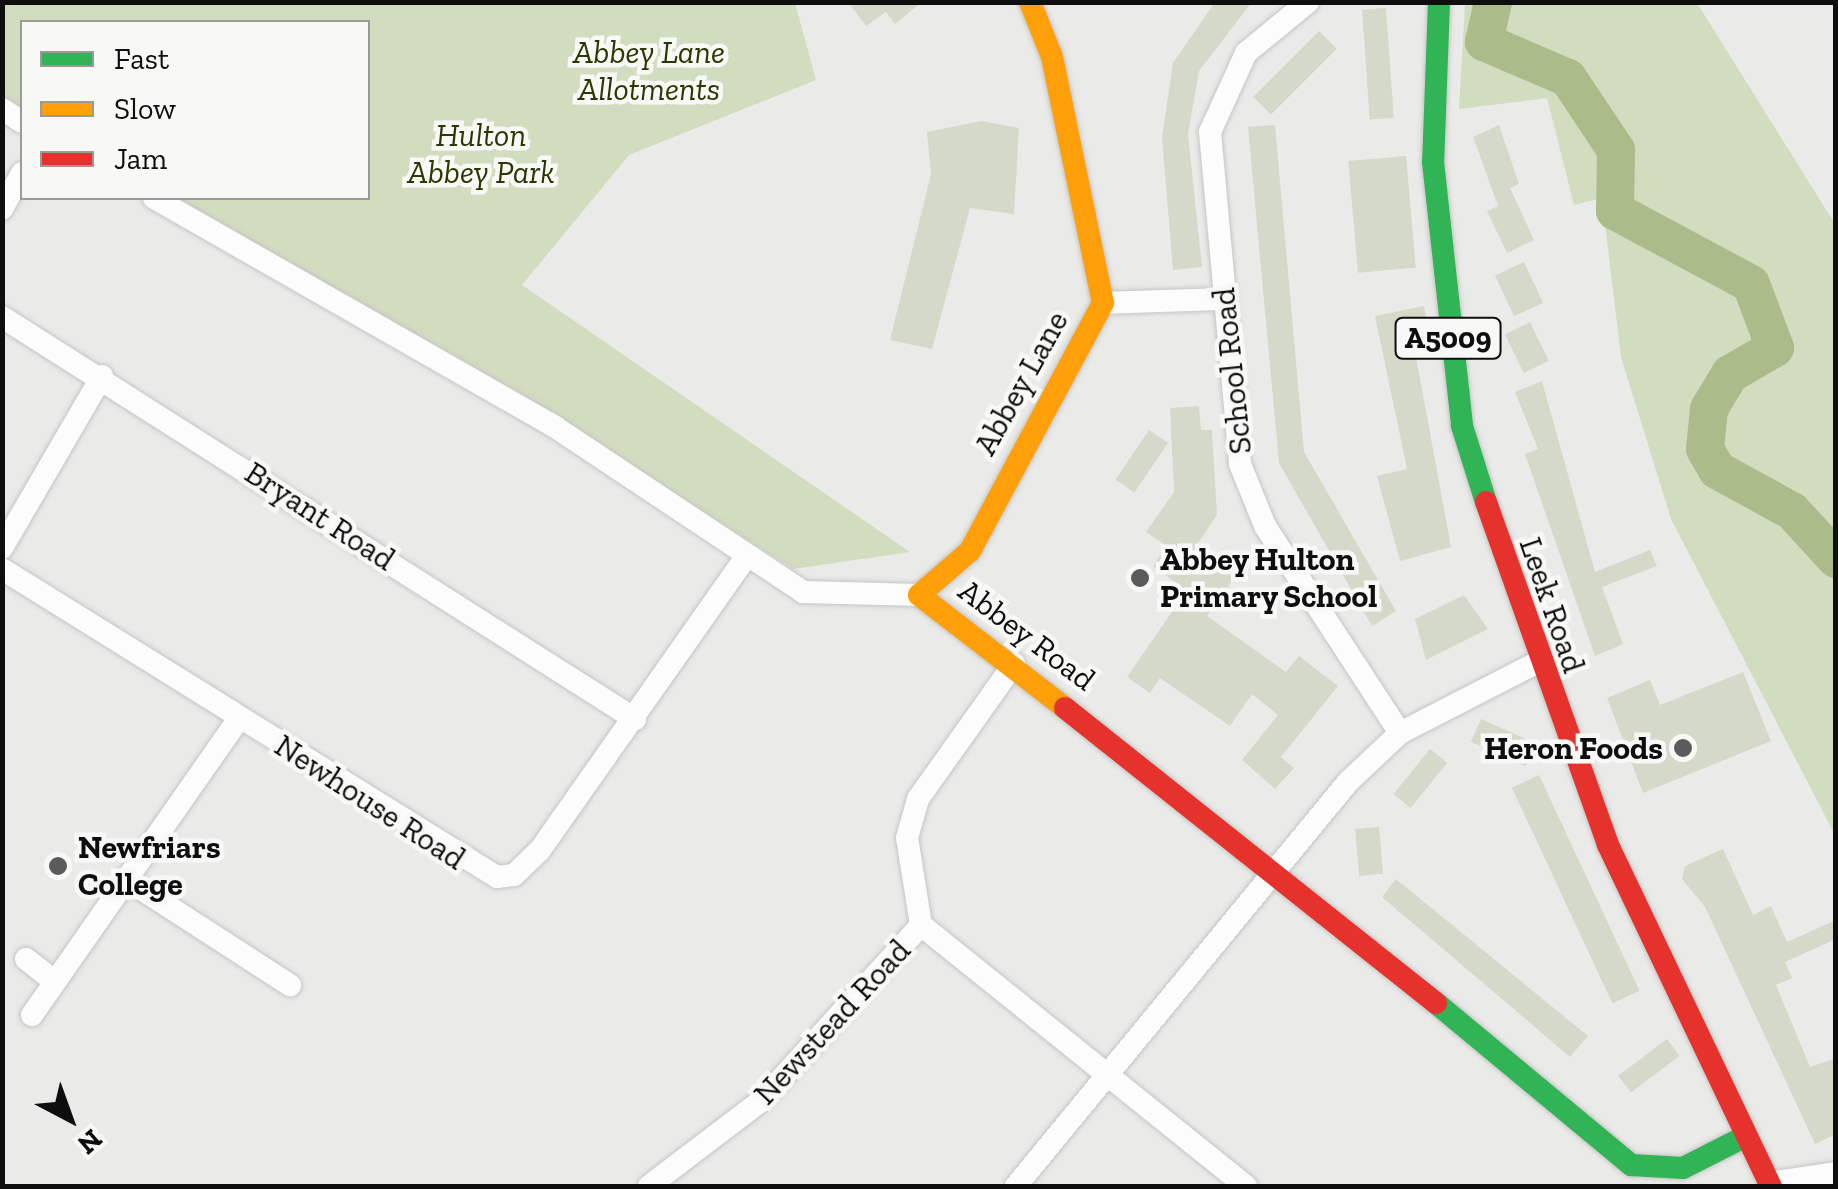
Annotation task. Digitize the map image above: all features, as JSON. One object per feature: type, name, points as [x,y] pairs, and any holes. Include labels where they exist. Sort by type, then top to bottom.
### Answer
[{"type":"street","name":"Abbey Lane","points":[[919,595],[970,550],[1103,303],[1052,57],[1030,2]]},
{"type":"street","name":"School Road","points":[[1308,2],[1246,54],[1210,132],[1246,486],[1400,733]]},
{"type":"street","name":"Leek Road","points":[[1439,2],[1433,162],[1447,328],[1462,426],[1536,663],[1653,947],[1770,1185]]},
{"type":"street","points":[[2,209],[20,177]]},
{"type":"street","name":"Abbey Road","points":[[158,200],[555,427],[744,560],[802,592],[919,595],[1014,664],[1276,870],[1631,1164],[1683,1168],[1746,1136]]},
{"type":"street","points":[[1103,303],[1224,299]]},
{"type":"street","name":"Bryant Road","points":[[2,317],[102,376],[635,719]]},
{"type":"street","points":[[2,548],[102,376]]},
{"type":"street","name":"Newhouse Road","points":[[2,569],[497,877],[514,875],[540,850],[744,560]]},
{"type":"street","points":[[1016,1186],[1276,870],[1400,733],[1536,663]]},
{"type":"street","name":"Newstead Road","points":[[649,1186],[761,1101],[921,925],[907,838],[918,799],[1014,664]]},
{"type":"street","points":[[32,1015],[240,718]]},
{"type":"street","points":[[129,880],[290,985]]},
{"type":"street","points":[[921,925],[1246,1186]]},
{"type":"street","points":[[26,959],[55,982]]},
{"type":"street","points":[[1770,1185],[1834,1177]]},
{"type":"green space","name":"Hulton Abbey Park","points":[[2,3],[795,3],[816,80],[629,155],[522,285],[910,552],[793,569],[559,419],[173,200],[370,200],[370,20],[20,20],[20,113],[3,101]]},
{"type":"green space","points":[[1465,3],[1697,3],[1835,224],[1835,835],[1671,519],[1621,357],[1602,198],[1574,205],[1547,98],[1459,109]]},
{"type":"building","points":[[848,2],[922,2],[895,24],[886,12],[866,26]]},
{"type":"building","points":[[1215,2],[1252,2],[1199,71],[1188,134],[1202,267],[1173,270],[1162,137],[1173,63]]},
{"type":"building","points":[[1386,8],[1394,118],[1370,119],[1362,10]]},
{"type":"building","points":[[1319,31],[1337,49],[1271,114],[1253,97]]},
{"type":"building","points":[[981,121],[1019,128],[1014,214],[970,208],[932,349],[890,340],[931,174],[927,132]]},
{"type":"building","points":[[1275,125],[1304,452],[1396,611],[1372,626],[1279,463],[1248,127]]},
{"type":"building","points":[[1499,125],[1519,184],[1510,188],[1534,240],[1507,253],[1487,211],[1498,206],[1473,137]]},
{"type":"building","points":[[1406,156],[1416,268],[1358,273],[1348,161]]},
{"type":"building","points":[[1524,262],[1543,303],[1514,316],[1495,276]]},
{"type":"building","points":[[1424,306],[1429,331],[1412,335],[1451,547],[1400,561],[1377,476],[1407,469],[1375,316]]},
{"type":"building","points":[[1530,322],[1549,361],[1524,373],[1505,334]]},
{"type":"building","points":[[1542,381],[1595,572],[1650,550],[1657,566],[1602,587],[1623,644],[1595,656],[1525,454],[1538,449],[1515,392]]},
{"type":"building","points":[[1199,406],[1201,430],[1212,430],[1217,515],[1194,549],[1234,578],[1207,616],[1286,672],[1299,656],[1338,686],[1281,757],[1294,768],[1275,789],[1242,760],[1278,715],[1252,694],[1230,726],[1160,678],[1150,693],[1127,677],[1176,606],[1167,600],[1178,584],[1153,566],[1167,546],[1146,532],[1174,492],[1170,408]]},
{"type":"building","points":[[1149,430],[1168,443],[1135,493],[1115,480]]},
{"type":"building","points":[[1464,595],[1488,629],[1426,660],[1415,619]]},
{"type":"building","points":[[1743,672],[1771,741],[1643,793],[1607,698],[1650,680],[1660,705]]},
{"type":"building","points":[[1481,719],[1536,743],[1526,766],[1471,742]]},
{"type":"building","points":[[1430,749],[1447,763],[1411,808],[1393,794]]},
{"type":"building","points":[[1539,775],[1640,991],[1612,1003],[1512,788]]},
{"type":"building","points":[[1379,827],[1383,874],[1359,876],[1355,829]]},
{"type":"building","points":[[1723,849],[1753,915],[1771,906],[1787,942],[1836,920],[1836,939],[1785,962],[1792,978],[1776,985],[1810,1067],[1836,1058],[1836,1134],[1815,1144],[1705,907],[1682,879],[1685,866]]},
{"type":"building","points":[[1396,879],[1588,1036],[1570,1057],[1382,897]]},
{"type":"building","points":[[1667,1039],[1680,1056],[1631,1092],[1618,1076]]},
{"type":"waterway","points":[[1493,2],[1484,42],[1568,78],[1616,150],[1615,211],[1751,284],[1775,348],[1730,374],[1709,409],[1705,449],[1717,470],[1792,511],[1836,559]]},
{"type":"traffic: fast","points":[[1439,2],[1433,162],[1462,426],[1486,502]]},
{"type":"traffic: fast","points":[[1436,1003],[1631,1165],[1683,1168],[1746,1136]]},
{"type":"traffic: slow","points":[[1030,2],[1052,57],[1103,303],[970,551],[919,595],[1065,708]]},
{"type":"traffic: jam","points":[[1486,502],[1608,845],[1771,1186]]},
{"type":"traffic: jam","points":[[1065,708],[1436,1003]]},
{"type":"place","name":"Abbey Hulton Primary School","points":[[1140,578]]},
{"type":"place","name":"Heron Foods","points":[[1683,748]]},
{"type":"place","name":"Newfriars College","points":[[58,866]]},
{"type":"park label","name":"Abbey Lane Allotments","points":[[649,72]]}]
